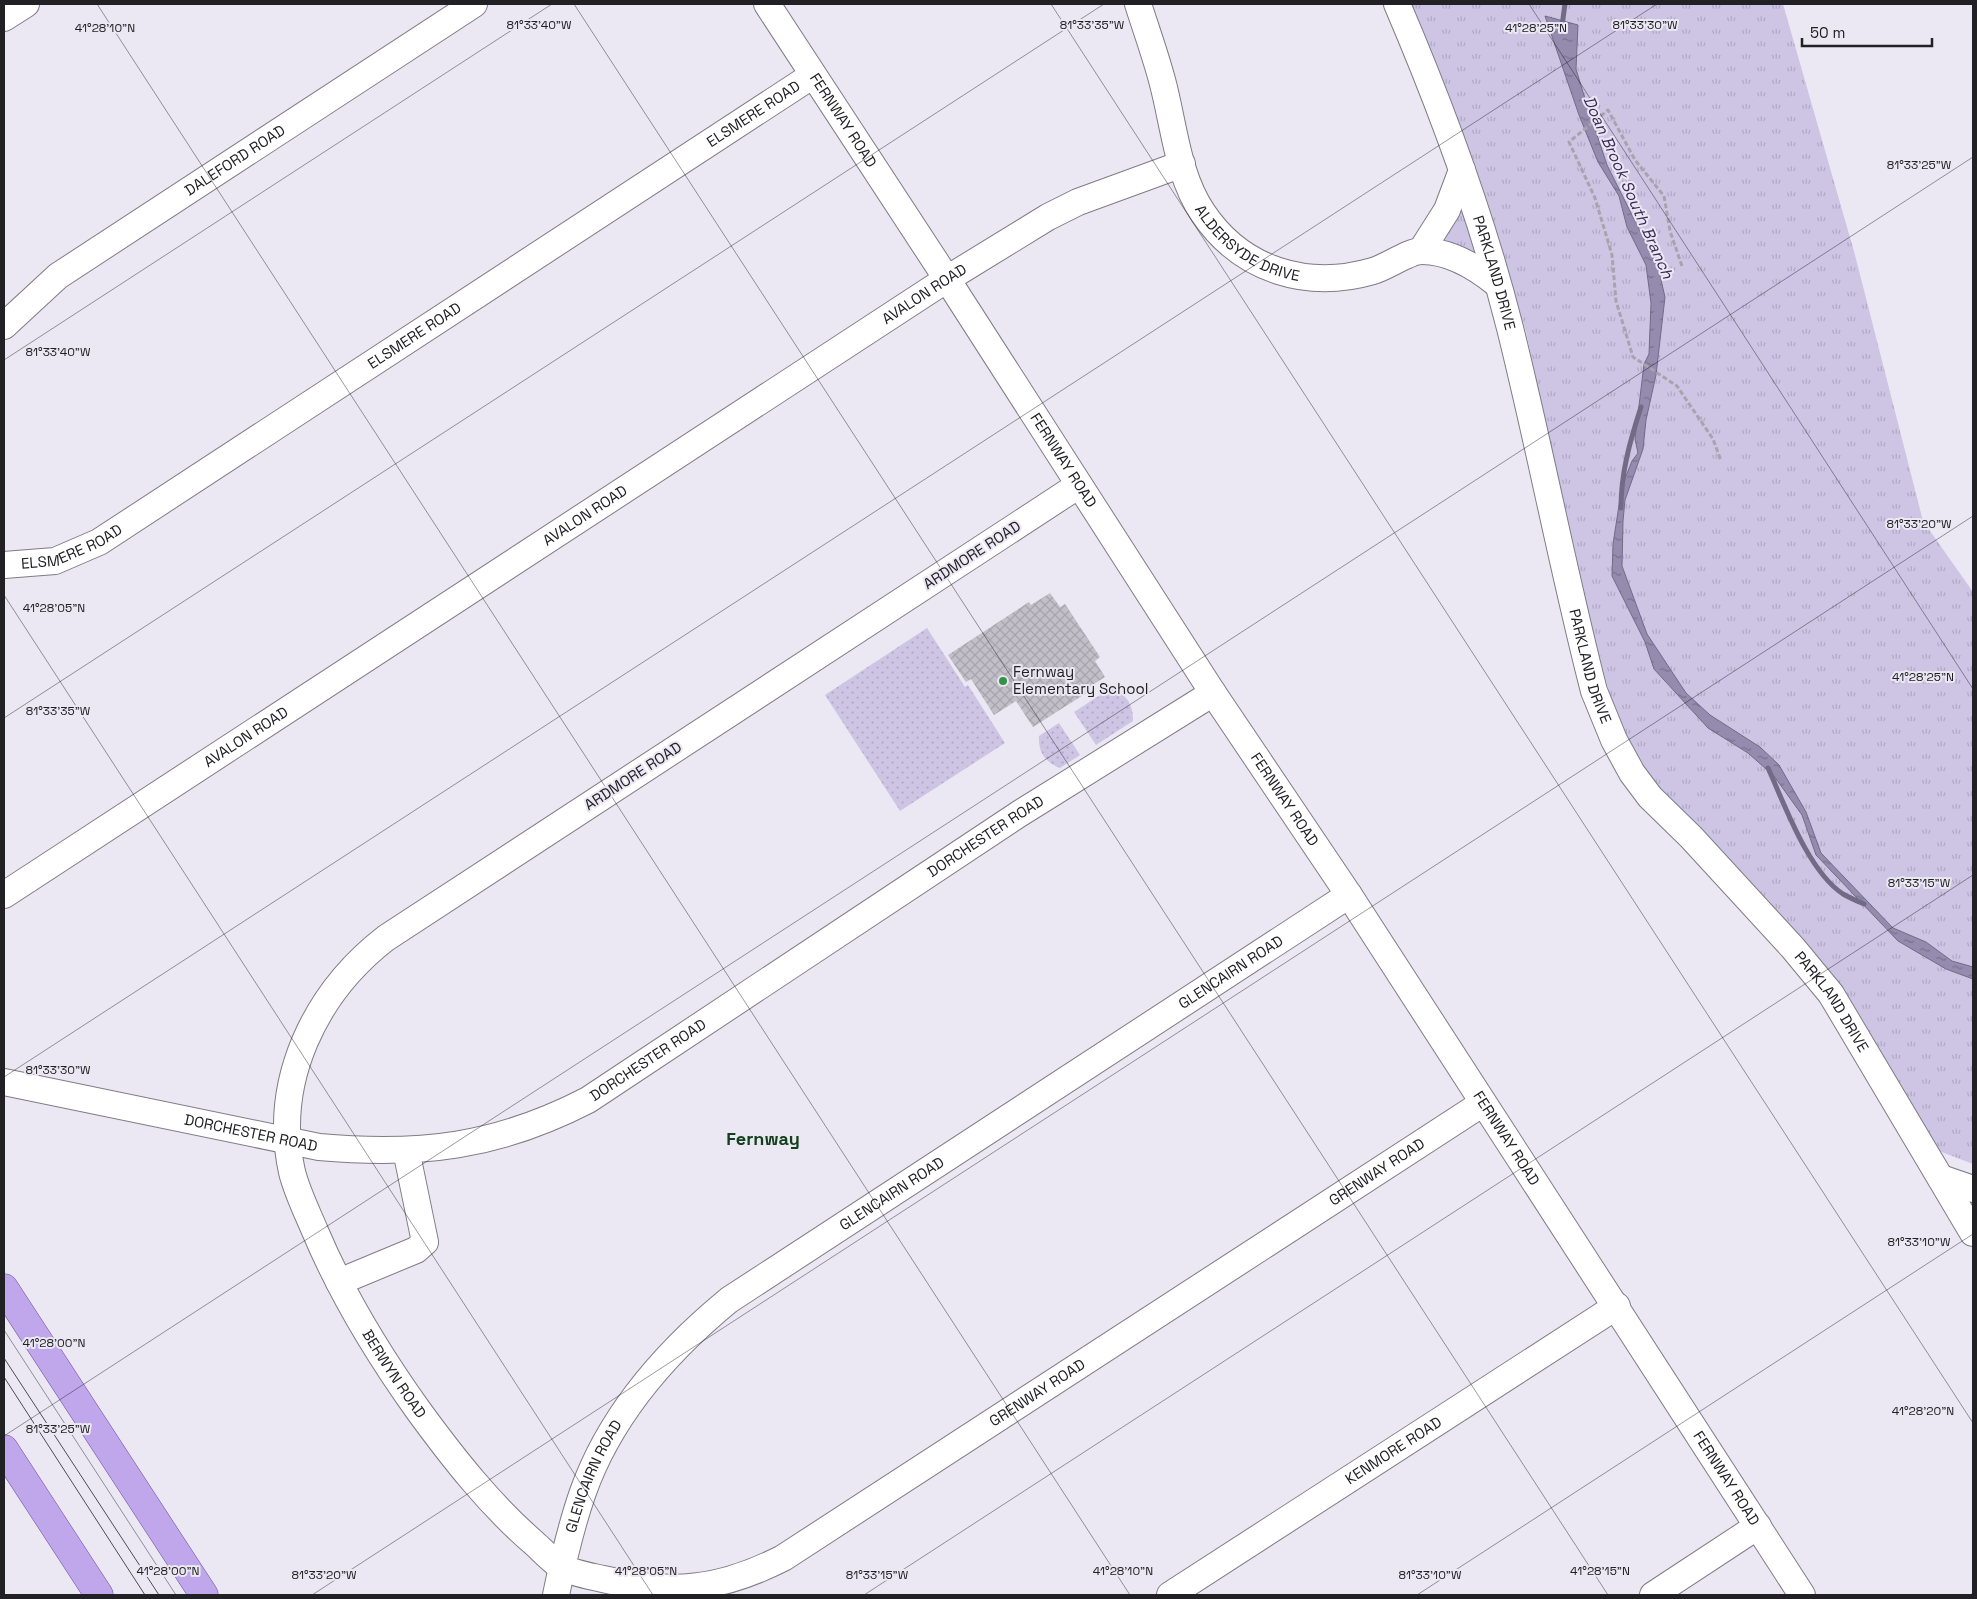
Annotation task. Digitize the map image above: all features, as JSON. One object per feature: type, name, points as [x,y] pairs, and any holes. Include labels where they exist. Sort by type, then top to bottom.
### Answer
[{"type":"main road","points":[[4,1288],[204,1595]]},
{"type":"main road","points":[[4,1449],[99,1595]]},
{"type":"street","points":[[4,18],[26,4]]},
{"type":"street","name":"DALEFORD ROAD","points":[[4,326],[58,276],[474,4]]},
{"type":"street","name":"FERNWAY ROAD","points":[[767,4],[947,279],[1213,693],[1349,895],[1802,1595]]},
{"type":"street","name":"ALDERSYDE DRIVE","points":[[1138,4],[1162,80],[1182,164],[1202,212],[1223,238],[1245,255],[1271,268],[1297,276],[1322,280],[1345,278],[1375,271],[1421,251]]},
{"type":"street","name":"PARKLAND DRIVE","points":[[1397,4],[1462,170],[1510,327],[1594,691],[1614,740],[1632,773],[1650,797],[1691,837],[1774,927],[1831,994],[1973,1233]]},
{"type":"street","name":"ELSMERE ROAD","points":[[4,565],[55,561],[99,542],[813,75]]},
{"type":"street","name":"AVALON ROAD","points":[[4,895],[947,279],[1048,217],[1078,202],[1182,164]]},
{"type":"street","points":[[1462,170],[1447,210],[1421,251],[1457,258],[1479,269],[1497,284]]},
{"type":"street","name":"ARDMORE ROAD","points":[[288,1142],[291,1079],[300,1051],[324,1003],[362,957],[386,938],[1079,485]]},
{"type":"street","name":"DORCHESTER ROAD","points":[[4,1082],[288,1142],[362,1151],[406,1150],[467,1143],[508,1134],[549,1120],[588,1100],[1019,814],[1213,693]]},
{"type":"street","name":"GLENCAIRN ROAD","points":[[556,1595],[583,1491],[609,1438],[651,1376],[703,1322],[729,1300],[1349,895]]},
{"type":"street","name":"GRENWAY ROAD","points":[[562,1567],[626,1584],[657,1588],[697,1587],[728,1582],[755,1572],[792,1552],[1483,1103]]},
{"type":"street","name":"BERWYN ROAD","points":[[288,1142],[292,1170],[298,1191],[339,1282],[378,1352],[443,1445],[505,1518],[562,1567]]},
{"type":"street","points":[[339,1282],[416,1250],[425,1242],[406,1150]]},
{"type":"street","points":[[1941,1178],[1973,1188]]},
{"type":"street","name":"KENMORE ROAD","points":[[1170,1595],[1616,1306]]},
{"type":"street","points":[[1653,1595],[1758,1526]]},
{"type":"path","points":[[1682,266],[1670,231],[1664,196],[1635,160],[1608,110],[1569,142],[1600,214],[1612,255],[1616,301],[1632,357],[1677,386],[1713,439],[1721,461]]},
{"type":"green space","points":[[1408,4],[1783,4],[1855,255],[1923,521],[1973,592],[1973,1164],[1939,1151],[1646,776],[1620,733],[1581,588],[1526,332],[1490,218]]},
{"type":"green space","points":[[1456,188],[1497,284],[1431,234]]},
{"type":"green space","points":[[927,628],[965,687],[968,685],[1005,743],[900,811],[825,695]]},
{"type":"green space","points":[[1111,688],[1128,701],[1132,710],[1133,721],[1096,745],[1074,712]]},
{"type":"green space","points":[[1059,723],[1080,755],[1060,768],[1046,759],[1041,752],[1039,742],[1039,736]]},
{"type":"water","points":[[1545,16],[1578,25],[1576,69],[1586,102],[1607,165],[1658,267],[1665,297],[1656,375],[1646,420],[1643,449],[1625,500],[1623,521],[1622,566],[1647,634],[1686,693],[1710,715],[1760,747],[1779,765],[1806,812],[1821,853],[1893,928],[1926,942],[1952,961],[1973,967],[1973,979],[1946,969],[1898,941],[1816,855],[1802,815],[1774,776],[1748,753],[1708,728],[1654,669],[1645,642],[1612,576],[1613,544],[1622,486],[1632,461],[1638,453],[1635,439],[1644,364],[1649,354],[1651,303],[1646,265],[1627,227],[1619,196],[1598,162],[1579,115]]},
{"type":"building","points":[[1050,593],[1060,607],[1065,604],[1100,657],[1095,661],[1105,677],[1086,689],[1088,692],[1033,727],[1016,701],[994,715],[971,679],[966,682],[948,655],[1029,602],[1031,605]]},
{"type":"waterway","name":"Doan Brook South Branch","points":[[1562,26],[1565,4]]},
{"type":"waterway","name":"Doan Brook South Branch","points":[[1621,508],[1621,495],[1627,457],[1641,407]]},
{"type":"waterway","name":"Doan Brook South Branch","points":[[1768,768],[1790,818],[1808,854],[1819,870],[1830,884],[1843,894],[1864,904]]},
{"type":"tram line","points":[[4,1358],[159,1595]]},
{"type":"tram line","points":[[4,1377],[145,1595]]},
{"type":"place","name":"Fernway Elementary School","points":[[1003,681]]},
{"type":"district","name":"Fernway","points":[[763,1139]]}]
